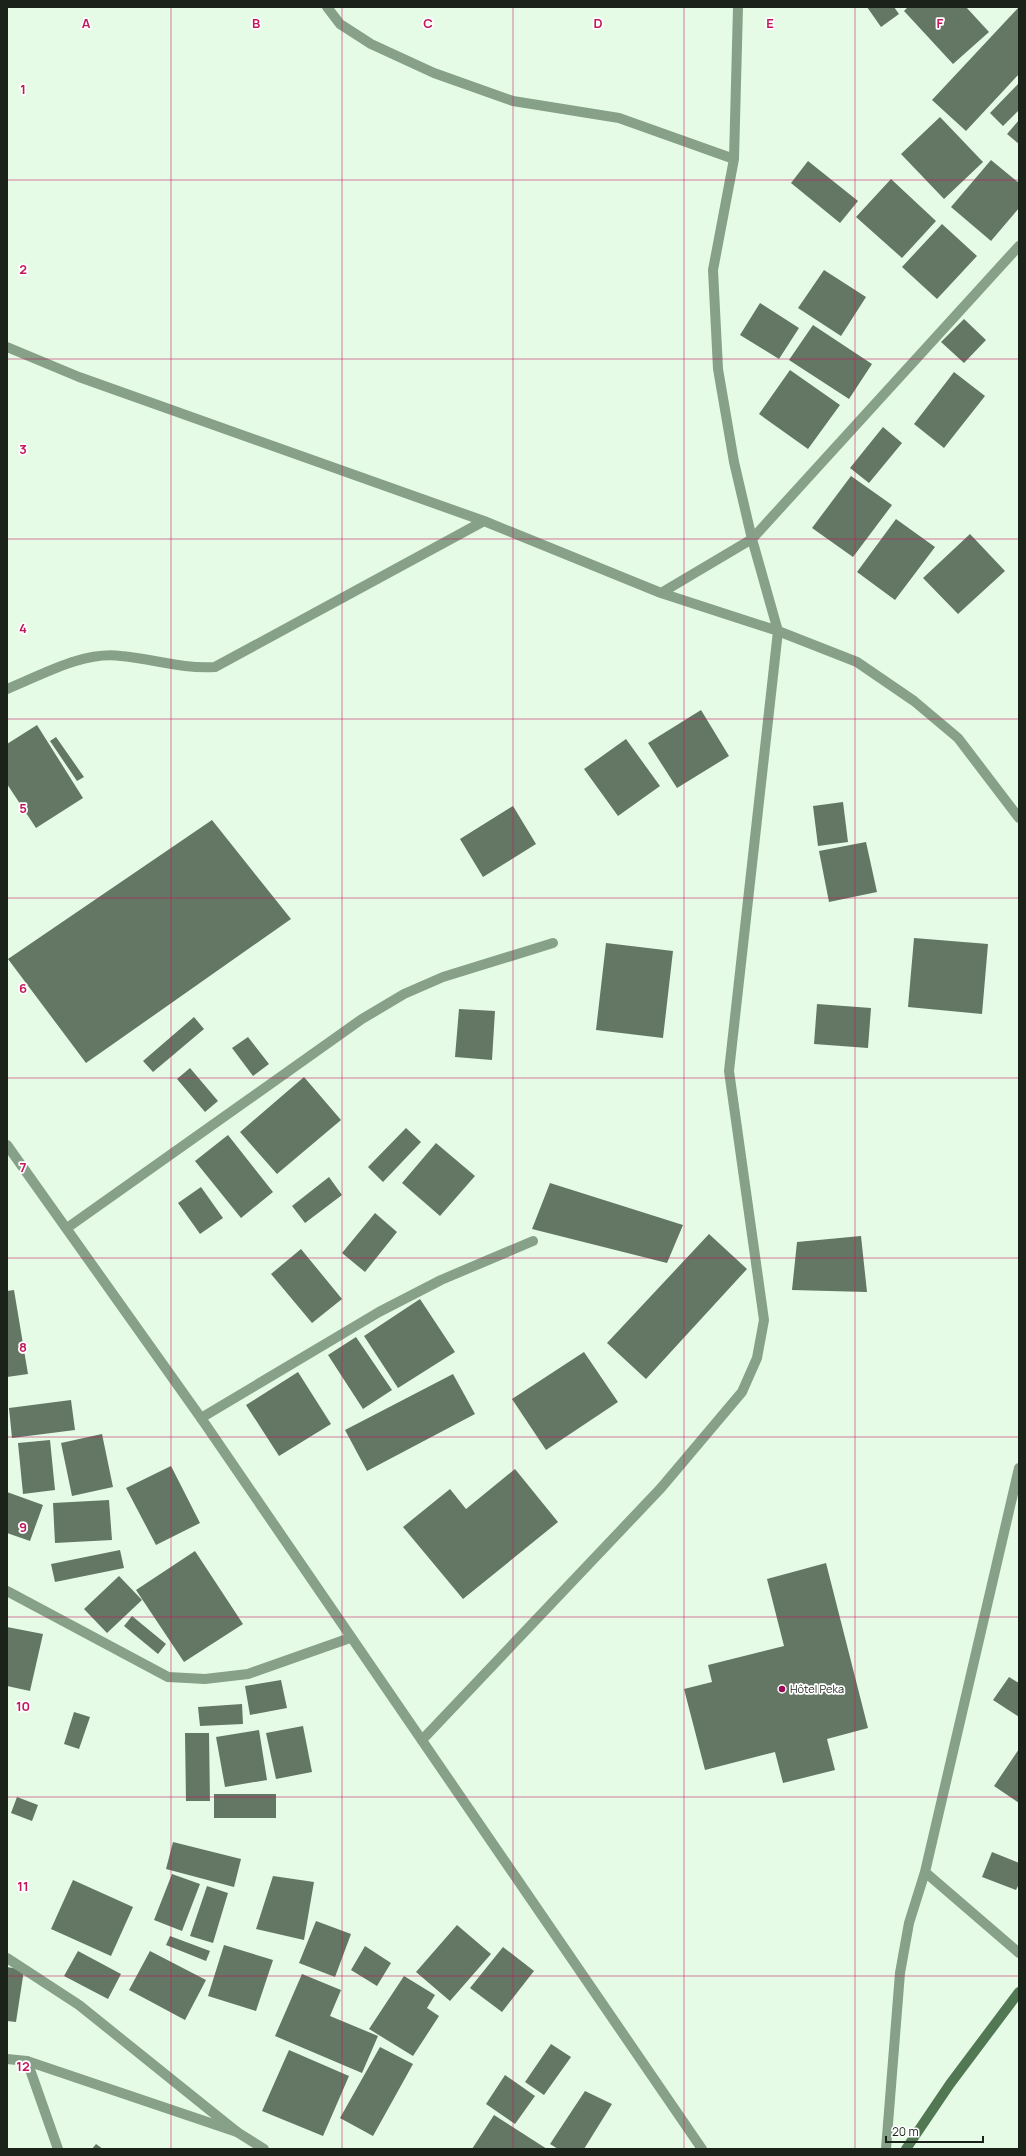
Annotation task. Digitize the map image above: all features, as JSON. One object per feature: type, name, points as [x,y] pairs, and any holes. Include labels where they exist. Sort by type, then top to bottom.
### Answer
[{"type":"main road","points":[[906,2149],[950,2084],[1019,1992]]},
{"type":"main road","points":[[912,2149],[915,2137]]},
{"type":"street","points":[[327,7],[340,24],[371,44],[434,73],[513,101],[619,118],[734,159]]},
{"type":"street","points":[[422,1740],[661,1488],[742,1392],[757,1358],[764,1320],[729,1072],[778,631],[752,539],[734,462],[718,369],[713,270],[734,159],[738,7]]},
{"type":"street","points":[[661,594],[752,539],[1019,246]]},
{"type":"street","points":[[7,347],[79,377],[484,521],[661,594],[778,631],[857,662],[914,700],[958,738],[1019,818]]},
{"type":"street","points":[[7,689],[65,665],[93,658],[120,655],[192,669],[215,667],[484,521]]},
{"type":"street","points":[[67,1228],[362,1019],[404,994],[444,977],[553,943]]},
{"type":"street","points":[[7,1145],[201,1418],[350,1638],[422,1740],[702,2149]]},
{"type":"street","points":[[201,1418],[379,1312],[441,1280],[533,1240]]},
{"type":"street","points":[[886,2149],[900,1973],[909,1923],[925,1872],[1019,1468]]},
{"type":"street","points":[[7,1590],[168,1677],[205,1679],[248,1674],[350,1638]]},
{"type":"street","points":[[925,1872],[1019,1953]]},
{"type":"street","points":[[7,1958],[79,2005],[237,2132],[264,2149]]},
{"type":"street","points":[[7,2059],[27,2062],[237,2132]]},
{"type":"street","points":[[27,2062],[58,2149]]},
{"type":"building","points":[[867,7],[894,7],[899,14],[881,27]]},
{"type":"building","points":[[908,7],[966,7],[989,32],[953,64],[904,11]]},
{"type":"building","points":[[1019,7],[1019,74],[966,131],[932,100]]},
{"type":"building","points":[[1019,83],[1019,110],[1003,126],[990,113]]},
{"type":"building","points":[[940,117],[983,162],[944,199],[901,154]]},
{"type":"building","points":[[1019,120],[1019,144],[1007,134]]},
{"type":"building","points":[[991,160],[1019,183],[1019,208],[991,241],[951,207]]},
{"type":"building","points":[[808,161],[858,201],[840,223],[791,183]]},
{"type":"building","points":[[891,179],[936,221],[902,258],[856,217]]},
{"type":"building","points":[[942,224],[977,256],[937,299],[902,267]]},
{"type":"building","points":[[824,270],[866,297],[841,336],[798,308]]},
{"type":"building","points":[[760,303],[799,328],[779,359],[740,335]]},
{"type":"building","points":[[964,319],[986,340],[964,363],[941,342]]},
{"type":"building","points":[[813,325],[872,364],[849,399],[789,360]]},
{"type":"building","points":[[790,370],[840,405],[808,449],[759,414]]},
{"type":"building","points":[[954,372],[985,396],[944,448],[914,424]]},
{"type":"building","points":[[883,427],[902,443],[869,483],[850,468]]},
{"type":"building","points":[[851,476],[892,505],[853,557],[812,528]]},
{"type":"building","points":[[896,519],[935,547],[895,600],[857,572]]},
{"type":"building","points":[[970,534],[1005,571],[958,614],[923,578]]},
{"type":"building","points":[[701,710],[729,756],[677,788],[648,743]]},
{"type":"building","points":[[37,725],[83,798],[36,828],[7,784],[7,744]]},
{"type":"building","points":[[56,737],[84,777],[77,781],[50,741]]},
{"type":"building","points":[[626,739],[660,786],[618,816],[584,769]]},
{"type":"building","points":[[843,802],[848,842],[818,846],[813,806]]},
{"type":"building","points":[[513,806],[536,844],[483,877],[460,839]]},
{"type":"building","points":[[212,820],[291,919],[86,1063],[8,959]]},
{"type":"building","points":[[866,842],[877,892],[829,902],[819,851]]},
{"type":"building","points":[[914,938],[988,944],[982,1014],[908,1007]]},
{"type":"building","points":[[606,943],[673,951],[663,1038],[596,1030]]},
{"type":"building","points":[[817,1004],[871,1008],[868,1048],[814,1044]]},
{"type":"building","points":[[459,1009],[495,1011],[492,1060],[455,1057]]},
{"type":"building","points":[[194,1017],[204,1029],[153,1072],[143,1061]]},
{"type":"building","points":[[248,1037],[269,1064],[253,1076],[232,1048]]},
{"type":"building","points":[[190,1068],[218,1101],[205,1112],[177,1079]]},
{"type":"building","points":[[304,1077],[341,1120],[277,1174],[240,1132]]},
{"type":"building","points":[[406,1128],[421,1142],[383,1182],[368,1167]]},
{"type":"building","points":[[228,1135],[273,1192],[241,1218],[195,1161]]},
{"type":"building","points":[[436,1143],[475,1176],[440,1216],[402,1183]]},
{"type":"building","points":[[329,1177],[342,1195],[305,1223],[292,1206]]},
{"type":"building","points":[[550,1183],[683,1225],[667,1263],[532,1229]]},
{"type":"building","points":[[201,1187],[223,1218],[200,1234],[178,1203]]},
{"type":"building","points":[[375,1213],[397,1232],[365,1272],[342,1253]]},
{"type":"building","points":[[709,1234],[747,1269],[646,1379],[607,1343]]},
{"type":"building","points":[[861,1236],[867,1292],[792,1290],[797,1242]]},
{"type":"building","points":[[301,1249],[342,1299],[312,1323],[271,1274]]},
{"type":"building","points":[[14,1290],[28,1374],[7,1377],[7,1291]]},
{"type":"building","points":[[420,1299],[455,1352],[398,1388],[364,1336]]},
{"type":"building","points":[[356,1337],[392,1390],[363,1409],[328,1355]]},
{"type":"building","points":[[584,1352],[618,1402],[546,1450],[512,1399]]},
{"type":"building","points":[[298,1372],[331,1424],[279,1456],[246,1405]]},
{"type":"building","points":[[453,1374],[475,1414],[367,1471],[345,1430]]},
{"type":"building","points":[[71,1400],[75,1430],[12,1438],[9,1408]]},
{"type":"building","points":[[102,1434],[113,1487],[72,1496],[61,1443]]},
{"type":"building","points":[[50,1440],[55,1490],[23,1494],[18,1443]]},
{"type":"building","points":[[171,1466],[200,1523],[156,1545],[126,1488]]},
{"type":"building","points":[[515,1469],[558,1522],[463,1599],[403,1527],[450,1489],[466,1509]]},
{"type":"building","points":[[7,1492],[43,1505],[30,1541],[7,1533]]},
{"type":"building","points":[[109,1500],[112,1540],[55,1543],[53,1503]]},
{"type":"building","points":[[120,1550],[124,1568],[55,1582],[51,1564]]},
{"type":"building","points":[[195,1551],[243,1624],[184,1662],[136,1590]]},
{"type":"building","points":[[826,1563],[868,1728],[827,1739],[835,1770],[783,1783],[775,1752],[705,1770],[684,1689],[712,1682],[708,1665],[784,1646],[767,1579]]},
{"type":"building","points":[[119,1576],[142,1600],[107,1633],[84,1609]]},
{"type":"building","points":[[132,1616],[166,1644],[158,1654],[124,1626]]},
{"type":"building","points":[[7,1627],[43,1634],[30,1691],[7,1686]]},
{"type":"building","points":[[1009,1677],[1019,1683],[1019,1717],[993,1700]]},
{"type":"building","points":[[281,1680],[287,1708],[250,1715],[245,1686]]},
{"type":"building","points":[[242,1704],[243,1724],[200,1726],[198,1707]]},
{"type":"building","points":[[74,1712],[90,1717],[79,1749],[64,1744]]},
{"type":"building","points":[[303,1726],[312,1772],[276,1779],[266,1733]]},
{"type":"building","points":[[259,1730],[267,1780],[225,1787],[216,1737]]},
{"type":"building","points":[[185,1733],[209,1733],[210,1801],[186,1801]]},
{"type":"building","points":[[1019,1749],[1019,1803],[994,1786]]},
{"type":"building","points":[[214,1794],[276,1794],[276,1818],[214,1818]]},
{"type":"building","points":[[17,1797],[38,1805],[32,1821],[11,1813]]},
{"type":"building","points":[[173,1842],[241,1859],[234,1887],[166,1869]]},
{"type":"building","points":[[992,1852],[1019,1863],[1019,1884],[1016,1890],[982,1877]]},
{"type":"building","points":[[172,1874],[200,1884],[182,1931],[154,1920]]},
{"type":"building","points":[[273,1876],[314,1882],[304,1940],[256,1929]]},
{"type":"building","points":[[73,1880],[133,1907],[111,1956],[51,1929]]},
{"type":"building","points":[[207,1886],[228,1893],[213,1943],[190,1936]]},
{"type":"building","points":[[316,1921],[351,1934],[335,1977],[299,1963]]},
{"type":"building","points":[[457,1925],[491,1954],[450,2001],[416,1972]]},
{"type":"building","points":[[170,1936],[210,1951],[206,1961],[166,1945]]},
{"type":"building","points":[[224,1945],[273,1960],[256,2011],[208,1996]]},
{"type":"building","points":[[365,1946],[391,1963],[377,1986],[351,1970]]},
{"type":"building","points":[[503,1947],[534,1971],[502,2012],[470,1988]]},
{"type":"building","points":[[78,1951],[121,1974],[108,1999],[64,1976]]},
{"type":"building","points":[[150,1951],[206,1980],[185,2020],[129,1990]]},
{"type":"building","points":[[7,1967],[24,1970],[16,2022],[7,2021]]},
{"type":"building","points":[[302,1974],[341,1990],[330,2016],[378,2036],[362,2073],[275,2036]]},
{"type":"building","points":[[404,1976],[435,1995],[427,2008],[439,2016],[413,2056],[369,2029]]},
{"type":"building","points":[[551,2044],[571,2057],[544,2095],[525,2082]]},
{"type":"building","points":[[380,2047],[413,2064],[373,2136],[340,2118]]},
{"type":"building","points":[[289,2050],[349,2076],[323,2136],[262,2111]]},
{"type":"building","points":[[505,2075],[535,2096],[515,2124],[486,2104]]},
{"type":"building","points":[[585,2091],[612,2104],[584,2149],[558,2149],[550,2144]]},
{"type":"building","points":[[494,2115],[547,2149],[472,2149]]},
{"type":"building","points":[[96,2144],[103,2149],[92,2149]]},
{"type":"place","name":"Hôtel Peka","points":[[782,1689]]}]
